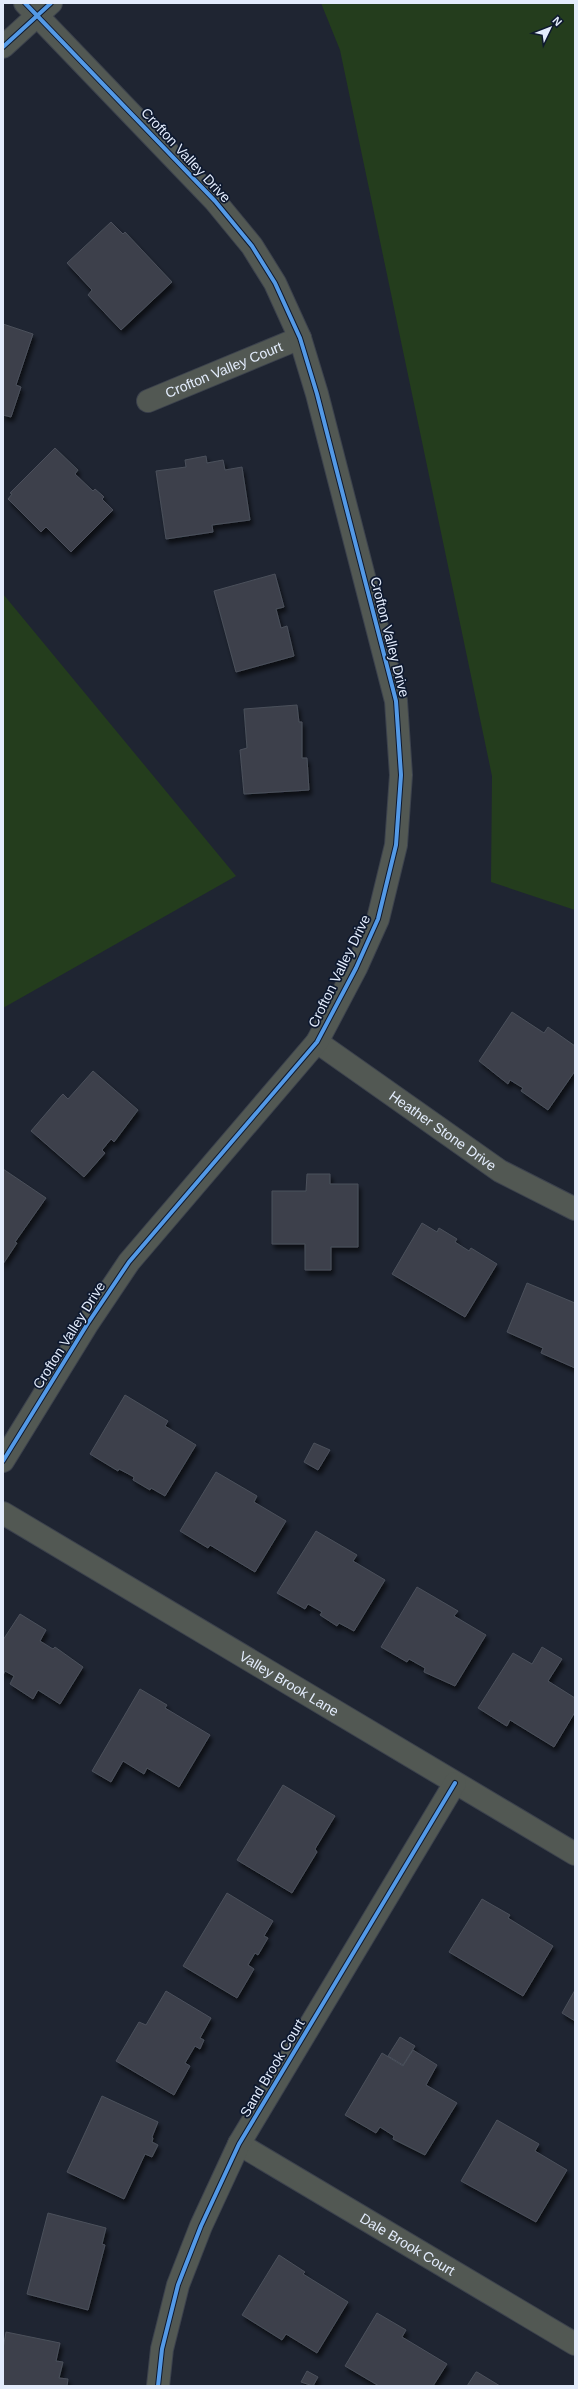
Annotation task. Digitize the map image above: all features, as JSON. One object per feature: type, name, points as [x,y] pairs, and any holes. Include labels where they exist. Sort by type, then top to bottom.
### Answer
[{"type":"street","points":[[3,47],[38,7]]},
{"type":"street","name":"Crofton Valley Drive","points":[[3,1461],[88,1323],[129,1262],[317,1042],[356,968],[378,919],[396,845],[401,775],[396,701],[317,394],[300,338],[275,284],[252,246],[224,212],[38,7]]},
{"type":"street","name":"Crofton Valley Court","points":[[148,401],[300,338]]},
{"type":"street","name":"Heather Stone Drive","points":[[317,1042],[500,1171],[575,1209]]},
{"type":"street","name":"Valley Brook Lane","points":[[3,1513],[575,1854]]},
{"type":"street","name":"Sand Brook Court","points":[[158,2386],[162,2349],[178,2286],[201,2226],[239,2144],[455,1783]]},
{"type":"street","name":"Dale Brook Court","points":[[239,2144],[575,2344]]},
{"type":"green space","points":[[321,3],[575,3],[575,910],[491,882],[492,776],[340,50]]},
{"type":"green space","points":[[3,594],[236,876],[3,1008]]},
{"type":"building","points":[[111,222],[123,234],[125,232],[172,282],[121,330],[88,295],[92,290],[67,263]]},
{"type":"building","points":[[3,324],[33,334],[16,385],[21,387],[11,417],[3,415]]},
{"type":"building","points":[[55,448],[78,470],[75,474],[93,491],[95,489],[102,495],[104,497],[102,499],[113,510],[71,552],[46,527],[41,532],[8,499],[12,494],[10,493]]},
{"type":"building","points":[[206,456],[207,463],[223,460],[225,470],[242,467],[250,520],[212,525],[213,532],[166,539],[156,471],[186,467],[185,460]]},
{"type":"building","points":[[275,574],[284,607],[276,609],[281,628],[287,626],[294,656],[236,672],[214,591]]},
{"type":"building","points":[[297,705],[299,722],[302,722],[302,758],[307,758],[309,790],[244,794],[240,750],[247,748],[244,709]]},
{"type":"building","points":[[512,1012],[544,1033],[548,1027],[575,1046],[575,1071],[548,1110],[521,1091],[523,1088],[510,1080],[508,1084],[479,1061]]},
{"type":"building","points":[[93,1071],[138,1110],[114,1142],[111,1139],[102,1150],[105,1153],[84,1177],[31,1131],[63,1094],[68,1099]]},
{"type":"building","points":[[3,1169],[46,1198],[15,1242],[17,1243],[3,1264]]},
{"type":"building","points":[[307,1174],[330,1174],[330,1184],[358,1184],[358,1247],[331,1247],[331,1270],[305,1270],[305,1244],[272,1244],[272,1191],[306,1191]]},
{"type":"building","points":[[422,1223],[437,1232],[439,1228],[457,1239],[455,1242],[469,1251],[471,1248],[497,1264],[465,1317],[392,1274]]},
{"type":"building","points":[[527,1283],[575,1303],[575,1368],[541,1353],[543,1348],[507,1332]]},
{"type":"building","points":[[125,1395],[168,1421],[165,1426],[196,1445],[165,1496],[151,1488],[150,1490],[133,1480],[134,1477],[119,1469],[118,1471],[90,1454]]},
{"type":"building","points":[[314,1443],[330,1450],[318,1470],[304,1462]]},
{"type":"building","points":[[216,1472],[257,1496],[254,1502],[286,1521],[255,1572],[210,1545],[208,1548],[180,1531]]},
{"type":"building","points":[[316,1531],[357,1555],[353,1561],[385,1580],[354,1631],[339,1623],[337,1626],[320,1615],[322,1612],[308,1604],[305,1609],[277,1593]]},
{"type":"building","points":[[417,1587],[458,1611],[454,1616],[486,1635],[455,1686],[424,1672],[425,1668],[409,1659],[407,1662],[381,1647]]},
{"type":"building","points":[[20,1614],[46,1630],[40,1641],[53,1649],[55,1647],[83,1667],[60,1704],[38,1690],[33,1699],[10,1684],[14,1676],[5,1671],[3,1675],[3,1640]]},
{"type":"building","points":[[542,1647],[562,1659],[548,1681],[575,1698],[575,1712],[554,1747],[510,1720],[507,1726],[478,1708],[513,1653],[532,1664]]},
{"type":"building","points":[[140,1689],[167,1705],[165,1708],[210,1735],[179,1787],[147,1768],[144,1774],[123,1761],[111,1782],[92,1771]]},
{"type":"building","points":[[283,1785],[335,1816],[315,1849],[317,1852],[292,1893],[237,1860]]},
{"type":"building","points":[[227,1893],[273,1921],[264,1936],[268,1938],[258,1955],[255,1953],[248,1965],[254,1969],[237,1998],[183,1966]]},
{"type":"building","points":[[482,1899],[510,1915],[508,1918],[553,1946],[523,1996],[449,1952]]},
{"type":"building","points":[[575,1990],[575,2021],[562,2013]]},
{"type":"building","points":[[166,1991],[211,2018],[200,2038],[204,2040],[200,2049],[195,2046],[185,2063],[190,2066],[174,2095],[116,2061],[139,2022],[146,2025]]},
{"type":"building","points":[[400,2037],[415,2046],[403,2065],[388,2056]]},
{"type":"building","points":[[413,2050],[437,2065],[426,2085],[457,2103],[425,2155],[393,2139],[394,2136],[380,2127],[376,2133],[345,2115],[382,2053],[403,2066]]},
{"type":"building","points":[[102,2096],[158,2122],[152,2137],[152,2142],[158,2145],[152,2157],[145,2154],[124,2199],[67,2172]]},
{"type":"building","points":[[497,2120],[539,2144],[535,2151],[567,2170],[536,2222],[461,2181]]},
{"type":"building","points":[[48,2213],[106,2228],[102,2244],[105,2245],[88,2310],[27,2294]]},
{"type":"building","points":[[279,2255],[305,2272],[303,2274],[348,2302],[317,2353],[286,2334],[282,2340],[242,2315]]},
{"type":"building","points":[[377,2313],[406,2330],[402,2337],[447,2364],[433,2386],[379,2386],[345,2366]]},
{"type":"building","points":[[6,2332],[60,2343],[56,2361],[63,2362],[59,2378],[68,2379],[67,2386],[3,2386],[3,2349]]},
{"type":"building","points":[[307,2371],[318,2377],[313,2386],[301,2382]]},
{"type":"building","points":[[477,2372],[500,2386],[467,2386]]},
{"type":"cycle path","points":[[3,1461],[88,1323],[129,1262],[317,1042],[356,968],[378,919],[396,845],[401,775],[396,701],[317,394],[300,338],[275,283],[252,246],[215,201],[25,3]]},
{"type":"cycle path","points":[[3,47],[51,3]]},
{"type":"cycle path","points":[[158,2386],[162,2349],[178,2285],[201,2226],[239,2144],[455,1783]]}]
